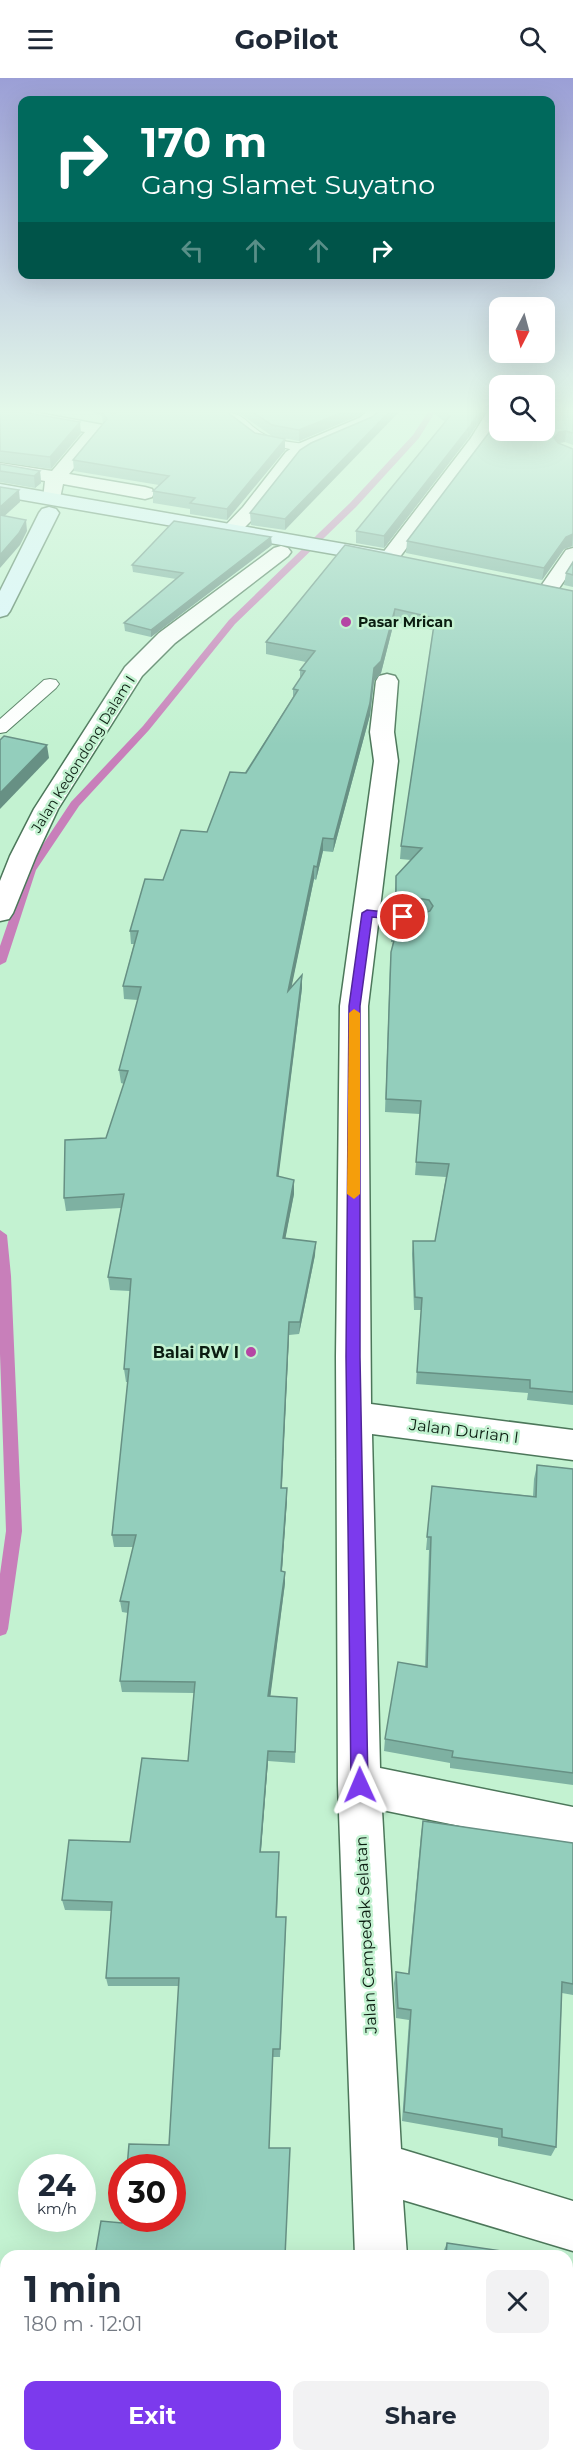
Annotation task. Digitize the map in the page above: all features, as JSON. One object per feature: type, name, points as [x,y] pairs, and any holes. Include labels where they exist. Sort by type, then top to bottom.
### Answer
[{"type":"main road","points":[[0,611],[43,523]]},
{"type":"main road","points":[[147,523],[409,568],[389,558],[357,558]]},
{"type":"main road","points":[[186,523],[232,529],[290,549]]},
{"type":"main road","points":[[536,592],[568,600]]},
{"type":"street","points":[[232,529],[238,523]]},
{"type":"street","points":[[389,558],[416,523]]},
{"type":"street","name":"Jalan Kedondong Dalam I","points":[[0,913],[23,856],[46,809],[133,672],[167,638],[290,549]]},
{"type":"street","points":[[536,592],[573,554]]},
{"type":"street","name":"Jalan Cempedak Selatan","points":[[381,2250],[360,1785],[355,1417],[354,1006],[386,761],[382,732],[387,681]]},
{"type":"street","name":"Jalan Durian I","points":[[355,1417],[573,1445]]},
{"type":"street","points":[[360,1785],[573,1828]]},
{"type":"street","points":[[377,2167],[573,2226]]},
{"type":"lane","points":[[0,728],[50,684]]},
{"type":"lane","points":[[367,913],[420,919]]},
{"type":"building","points":[[0,523],[24,523],[19,533],[0,555]]},
{"type":"building","points":[[172,523],[187,523],[271,537],[151,630],[124,623],[183,573],[132,565]]},
{"type":"building","points":[[362,523],[394,523],[384,536],[356,531]]},
{"type":"building","points":[[420,523],[573,523],[573,534],[566,537],[544,568],[407,541]]},
{"type":"building","points":[[345,545],[573,591],[573,1392],[530,1388],[530,1380],[417,1372],[422,1298],[415,1297],[413,1241],[435,1241],[449,1164],[416,1162],[421,1101],[386,1099],[391,952],[397,929],[391,928],[392,910],[422,914],[430,911],[433,906],[429,900],[396,895],[396,876],[422,848],[401,846],[435,618],[395,609],[381,661],[374,668],[370,703],[334,839],[323,838],[317,867],[314,866],[288,991],[302,975],[277,1176],[294,1180],[283,1238],[316,1242],[300,1322],[289,1322],[281,1488],[287,1488],[281,1571],[285,1572],[268,1696],[297,1698],[295,1752],[268,1751],[260,1852],[279,1852],[276,1917],[286,1917],[280,2049],[273,2049],[269,2148],[290,2148],[285,2250],[96,2250],[101,2221],[108,2222],[108,2232],[186,2232],[186,2154],[128,2154],[129,2144],[169,2145],[179,1978],[106,1978],[112,1902],[62,1900],[69,1840],[130,1842],[142,1758],[188,1761],[195,1682],[120,1681],[129,1602],[120,1601],[136,1535],[112,1535],[129,1369],[124,1369],[131,1279],[108,1277],[124,1194],[64,1198],[65,1140],[106,1138],[128,1071],[119,1070],[141,987],[123,986],[138,931],[130,931],[145,879],[163,880],[181,830],[207,832],[230,772],[246,773],[298,690],[293,689],[305,671],[300,670],[315,651],[266,642]]},
{"type":"building","points":[[573,562],[573,575],[566,573]]},
{"type":"building","points":[[4,736],[47,745],[0,793],[0,740]]},
{"type":"building","points":[[537,1465],[573,1469],[573,1773],[452,1757],[453,1751],[385,1739],[398,1662],[427,1667],[431,1537],[427,1537],[432,1486],[536,1497]]},
{"type":"building","points":[[423,1821],[573,1843],[573,1984],[562,1982],[556,2147],[502,2137],[502,2129],[404,2112],[411,2010],[398,2008],[396,1972],[409,1974]]},
{"type":"building","points":[[447,2243],[495,2250],[446,2250]]},
{"type":"waterway","points":[[0,962],[31,870],[75,804],[146,728],[232,622],[334,523]]},
{"type":"waterway","points":[[0,1235],[4,1276],[14,1531],[0,1629]]},
{"type":"slow traffic","points":[[354,1013],[354,1194]]},
{"type":"place","name":"Pasar Mrican","points":[[346,622]]},
{"type":"place","name":"Balai RW I","points":[[251,1352]]},
{"type":"route","points":[[360,1785],[353,1357],[354,1006],[367,913],[403,917]]}]
